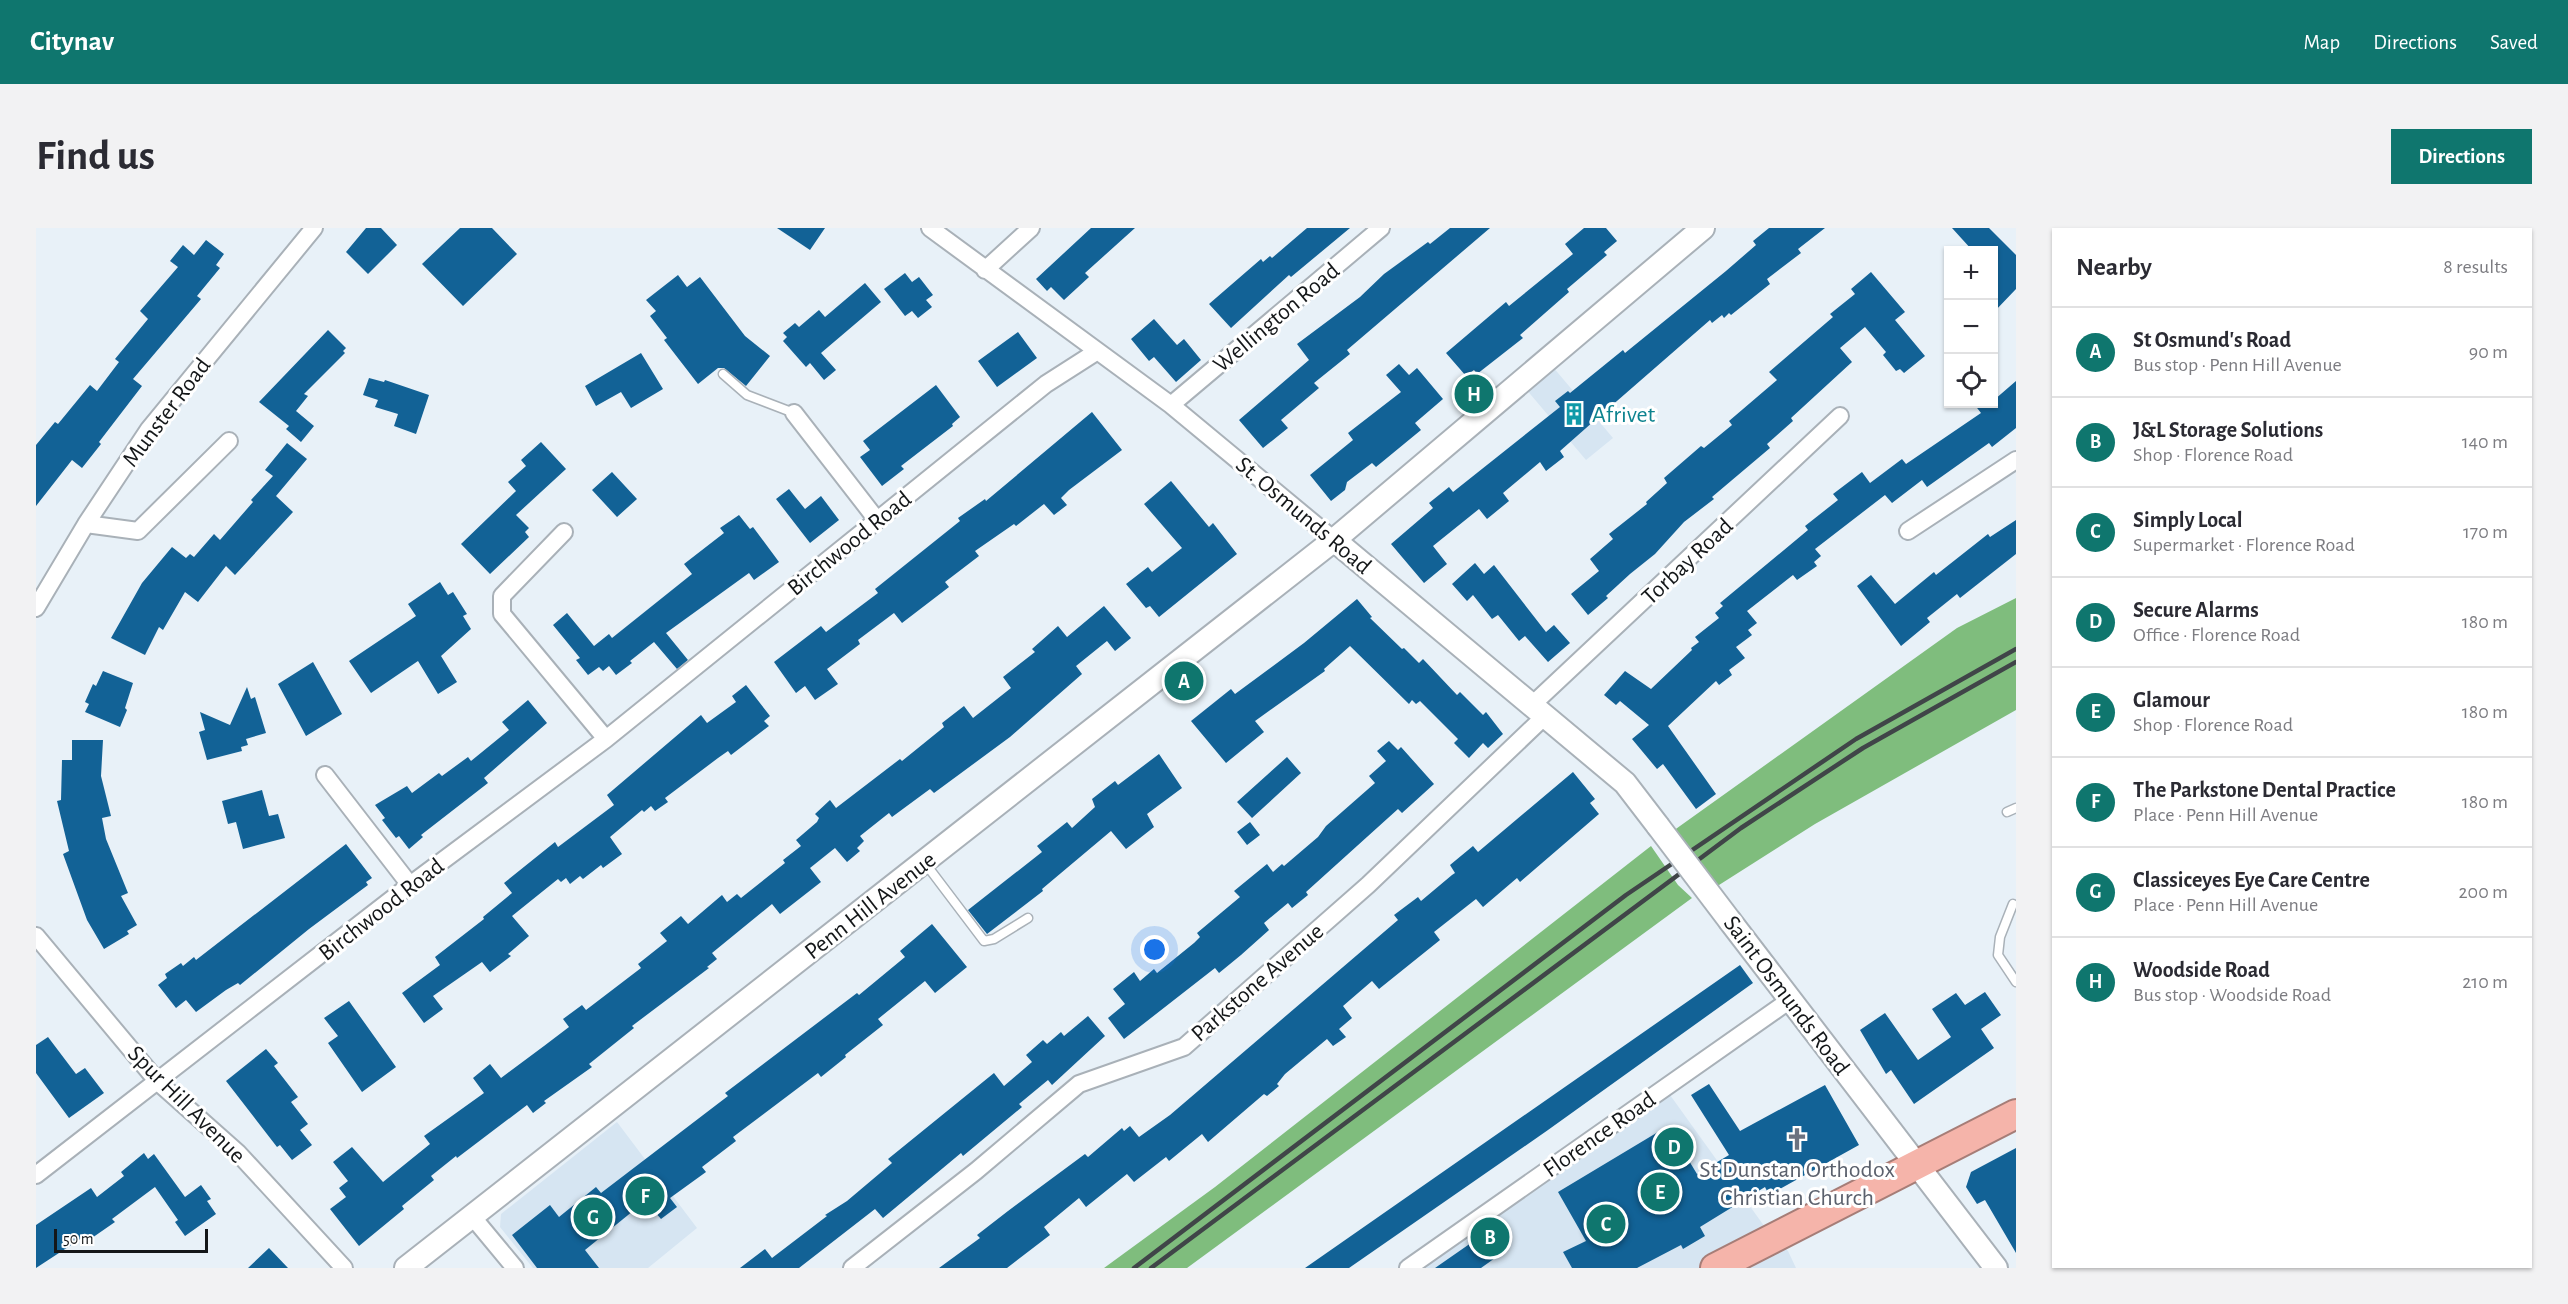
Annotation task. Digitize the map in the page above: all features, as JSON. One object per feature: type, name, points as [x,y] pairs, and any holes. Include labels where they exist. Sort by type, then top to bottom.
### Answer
[{"type":"highway","points":[[1715,1268],[2016,1114]]},
{"type":"street","name":"Munster Road","points":[[38,600],[149,429],[314,228]]},
{"type":"street","name":"St. Osmunds Road","points":[[930,228],[1171,405],[1625,783],[1658,826]]},
{"type":"street","points":[[985,270],[1031,228]]},
{"type":"street","name":"Wellington Road","points":[[1171,405],[1380,228]]},
{"type":"street","name":"Penn Hill Avenue","points":[[406,1268],[1334,540],[1703,228]]},
{"type":"street","name":"Birchwood Road","points":[[36,1175],[410,885],[606,739],[1046,384],[1096,352]]},
{"type":"street","points":[[794,413],[877,520]]},
{"type":"street","name":"Torbay Road","points":[[1539,711],[1840,416]]},
{"type":"street","points":[[86,524],[138,531],[229,441]]},
{"type":"street","points":[[1908,531],[2016,460]]},
{"type":"street","points":[[564,532],[502,596],[502,614],[606,739]]},
{"type":"street","name":"Parkstone Avenue","points":[[852,1268],[976,1171],[1079,1084],[1184,1047],[1368,885],[1539,711]]},
{"type":"street","points":[[325,775],[410,885]]},
{"type":"street","name":"Saint Osmunds Road","points":[[1658,826],[1996,1268]]},
{"type":"street","name":"Spur Hill Avenue","points":[[36,936],[158,1082],[238,1153],[344,1268]]},
{"type":"street","name":"Florence Road","points":[[1408,1268],[1790,1000]]},
{"type":"street","points":[[471,1215],[515,1268]]},
{"type":"lane","points":[[723,374],[747,395],[794,413]]},
{"type":"lane","points":[[924,862],[984,941],[994,939],[1028,918]]},
{"type":"lane","points":[[2013,904],[2000,937],[1998,955],[2016,982]]},
{"type":"shaded area","points":[[1547,360],[1613,438],[1586,460],[1520,382]]},
{"type":"shaded area","points":[[1665,1088],[1767,1230],[1788,1251],[1796,1268],[1421,1268]]},
{"type":"shaded area","points":[[617,1122],[697,1228],[648,1268],[533,1268],[500,1227],[501,1214]]},
{"type":"green space","points":[[2016,598],[2016,710],[1815,824],[1708,892],[1666,836],[1957,628]]},
{"type":"green space","points":[[1651,846],[1678,885],[1692,898],[1187,1268],[1104,1268],[1215,1187]]},
{"type":"building","points":[[366,228],[381,228],[397,245],[368,274],[346,252]]},
{"type":"building","points":[[460,228],[492,228],[517,254],[463,306],[422,264]]},
{"type":"building","points":[[777,228],[825,228],[810,250]]},
{"type":"building","points":[[1091,228],[1135,228],[1085,273],[1089,277],[1064,300],[1051,287],[1047,291],[1036,279]]},
{"type":"building","points":[[1307,228],[1350,228],[1291,277],[1289,275],[1231,328],[1209,304],[1261,259],[1263,262],[1270,256],[1272,258]]},
{"type":"building","points":[[1450,228],[1490,228],[1347,350],[1350,354],[1314,383],[1319,388],[1281,420],[1288,428],[1263,448],[1239,420],[1309,360],[1297,344],[1360,297],[1384,274]]},
{"type":"building","points":[[1584,228],[1606,228],[1617,241],[1604,252],[1607,255],[1567,289],[1569,292],[1520,335],[1523,338],[1477,374],[1474,370],[1466,376],[1446,353],[1506,302],[1509,306],[1573,254],[1565,244]]},
{"type":"building","points":[[1769,228],[1825,228],[1798,249],[1801,253],[1767,279],[1770,284],[1731,315],[1729,313],[1724,318],[1722,315],[1712,323],[1710,320],[1594,421],[1560,451],[1564,457],[1546,471],[1540,462],[1503,493],[1509,501],[1487,519],[1479,509],[1433,546],[1447,564],[1424,583],[1391,544],[1433,508],[1429,503],[1449,487],[1453,492],[1560,407],[1555,401],[1568,391],[1570,393],[1623,350],[1625,353],[1756,245],[1753,241]]},
{"type":"building","points":[[1952,228],[1989,228],[2016,255],[2016,289],[1998,308],[1998,246],[1968,246]]},
{"type":"building","points":[[206,240],[224,254],[216,265],[220,268],[197,296],[201,299],[133,379],[142,386],[82,468],[72,460],[36,506],[36,445],[55,422],[58,424],[90,385],[97,391],[119,362],[115,359],[148,319],[140,311],[178,267],[170,261],[183,245],[194,255]]},
{"type":"building","points":[[1871,272],[1905,312],[1895,320],[1925,356],[1904,373],[1900,369],[1896,371],[1883,355],[1886,352],[1865,327],[1840,348],[1852,362],[1791,418],[1793,421],[1767,444],[1770,448],[1712,497],[1714,499],[1684,522],[1655,554],[1630,574],[1606,596],[1608,598],[1588,615],[1571,594],[1599,571],[1590,559],[1613,539],[1609,534],[1647,504],[1646,502],[1667,483],[1664,478],[1701,446],[1704,448],[1732,425],[1729,421],[1777,380],[1769,372],[1833,317],[1830,314],[1855,294],[1851,289]]},
{"type":"building","points":[[905,273],[912,282],[919,277],[933,295],[926,300],[932,307],[918,318],[912,311],[905,316],[884,289]]},
{"type":"building","points":[[678,275],[687,287],[700,277],[745,336],[770,356],[746,386],[724,368],[718,368],[698,384],[664,340],[667,338],[650,316],[656,311],[646,300]]},
{"type":"building","points":[[865,283],[881,302],[821,353],[836,370],[824,380],[810,363],[806,367],[783,341],[787,337],[783,333],[795,323],[799,327],[819,310],[825,317]]},
{"type":"building","points":[[1154,319],[1177,345],[1184,339],[1201,360],[1176,382],[1154,357],[1149,361],[1131,339]]},
{"type":"building","points":[[328,330],[346,348],[343,351],[345,353],[304,394],[308,396],[296,411],[314,426],[301,442],[286,429],[289,426],[259,402]]},
{"type":"building","points":[[1018,332],[1037,358],[997,387],[978,361]]},
{"type":"building","points":[[641,353],[663,389],[631,408],[621,392],[596,406],[585,386]]},
{"type":"building","points":[[1399,364],[1409,375],[1417,368],[1443,399],[1415,423],[1421,430],[1376,467],[1372,463],[1347,482],[1345,490],[1331,501],[1310,475],[1353,440],[1348,433],[1401,392],[1386,375]]},
{"type":"building","points":[[369,378],[384,382],[385,380],[429,395],[416,434],[394,426],[398,414],[375,407],[378,400],[363,395]]},
{"type":"building","points":[[2016,381],[2016,428],[1992,447],[1989,443],[1927,487],[1922,480],[1892,503],[1885,495],[1815,549],[1821,556],[1814,562],[1817,566],[1797,580],[1793,575],[1747,611],[1757,623],[1748,630],[1752,635],[1736,647],[1745,658],[1729,670],[1732,675],[1719,685],[1716,681],[1668,726],[1716,794],[1696,809],[1663,764],[1657,769],[1632,739],[1649,725],[1620,701],[1616,705],[1604,695],[1625,671],[1651,689],[1699,642],[1695,637],[1719,618],[1715,613],[1723,606],[1720,603],[1808,530],[1805,526],[1838,500],[1833,494],[1862,472],[1870,483],[1902,459],[1906,464],[1981,413],[1977,408],[1998,408],[1998,397]]},
{"type":"building","points":[[936,385],[960,417],[952,424],[953,426],[901,466],[904,469],[882,486],[860,457],[870,450],[863,441]]},
{"type":"building","points":[[1092,412],[1122,450],[1061,498],[1067,505],[1054,515],[1044,504],[1016,526],[1014,524],[975,551],[979,556],[945,582],[949,587],[902,623],[894,613],[858,640],[860,644],[827,669],[838,684],[815,700],[805,686],[796,693],[774,662],[821,626],[826,632],[878,593],[875,589],[960,521],[958,518],[985,499],[986,501]]},
{"type":"building","points":[[541,442],[566,469],[516,515],[529,528],[525,532],[529,537],[490,574],[461,544],[516,491],[508,482],[526,466],[521,460]]},
{"type":"building","points":[[287,443],[307,459],[276,496],[293,512],[235,575],[226,566],[198,602],[185,592],[163,630],[159,627],[145,655],[111,638],[142,583],[172,547],[186,558],[190,554],[194,557],[214,534],[220,540],[273,476],[265,470]]},
{"type":"building","points":[[612,472],[637,499],[617,517],[592,490]]},
{"type":"building","points":[[1171,481],[1209,527],[1213,523],[1237,554],[1159,617],[1150,606],[1146,608],[1126,584],[1148,567],[1152,572],[1182,548],[1144,504]]},
{"type":"building","points":[[789,489],[805,509],[821,496],[839,520],[810,543],[776,499]]},
{"type":"building","points":[[739,515],[750,529],[753,527],[779,562],[754,580],[749,573],[666,633],[688,660],[677,669],[654,642],[616,675],[609,666],[603,671],[599,667],[588,675],[576,660],[580,658],[553,625],[567,613],[594,646],[609,634],[612,638],[692,574],[684,564],[724,533],[720,528]]},
{"type":"building","points":[[2016,520],[2016,554],[1960,598],[1957,594],[1927,618],[1930,622],[1901,646],[1857,586],[1871,575],[1895,604],[1934,572],[1936,575],[1988,534],[1990,537]]},
{"type":"building","points":[[1475,563],[1484,574],[1494,565],[1546,632],[1554,625],[1570,643],[1548,662],[1525,636],[1519,641],[1498,615],[1492,619],[1473,595],[1467,601],[1452,584]]},
{"type":"building","points":[[440,582],[448,595],[453,592],[467,614],[463,616],[471,629],[441,656],[457,682],[438,694],[418,661],[371,693],[349,661],[416,616],[408,604]]},
{"type":"building","points":[[1357,599],[1372,617],[1370,618],[1402,649],[1404,648],[1419,663],[1423,659],[1457,695],[1460,692],[1483,715],[1486,712],[1503,734],[1488,748],[1483,743],[1469,758],[1454,743],[1458,739],[1420,701],[1416,704],[1412,700],[1409,704],[1350,646],[1324,669],[1325,671],[1255,721],[1264,732],[1226,763],[1191,721],[1231,689],[1235,694],[1304,643]]},
{"type":"building","points":[[1104,606],[1131,638],[1115,651],[1107,641],[1076,666],[1082,674],[1010,737],[934,793],[930,789],[892,817],[889,813],[860,836],[864,841],[857,848],[860,851],[847,862],[835,848],[810,868],[821,882],[780,914],[772,904],[712,953],[717,959],[707,967],[709,968],[632,1026],[634,1028],[589,1064],[592,1067],[544,1101],[546,1103],[533,1113],[527,1105],[457,1158],[456,1156],[431,1176],[434,1180],[402,1206],[404,1209],[359,1246],[330,1209],[346,1197],[339,1188],[348,1181],[333,1162],[352,1147],[383,1182],[430,1144],[424,1136],[484,1093],[473,1078],[490,1064],[501,1078],[544,1046],[569,1027],[563,1019],[582,1005],[586,1010],[641,968],[638,964],[667,941],[660,933],[681,916],[688,924],[722,895],[727,902],[737,894],[741,898],[785,863],[783,860],[801,846],[796,840],[817,822],[819,818],[815,814],[830,800],[836,808],[900,759],[902,761],[944,727],[942,723],[964,706],[973,718],[1011,688],[1003,677],[1035,652],[1032,649],[1058,626],[1067,637]]},
{"type":"building","points":[[313,662],[342,714],[306,736],[278,684]]},
{"type":"building","points":[[103,671],[133,683],[125,708],[127,710],[120,727],[85,712],[89,704],[85,702],[93,684],[96,686]]},
{"type":"building","points":[[746,685],[770,716],[764,721],[769,726],[731,755],[728,751],[718,758],[665,798],[668,802],[655,811],[651,806],[644,812],[642,810],[610,837],[622,854],[603,868],[601,865],[583,879],[580,876],[570,884],[566,878],[561,882],[558,879],[512,916],[529,936],[508,954],[511,956],[490,972],[482,962],[433,996],[443,1009],[424,1023],[402,993],[440,965],[435,957],[484,919],[483,917],[512,893],[504,883],[555,842],[558,847],[614,805],[607,795],[701,715],[707,723],[736,702],[732,696]]},
{"type":"building","points":[[247,687],[251,699],[255,697],[266,733],[246,739],[248,745],[241,747],[242,751],[207,760],[199,732],[205,730],[200,712],[230,725]]},
{"type":"building","points":[[528,700],[547,723],[484,778],[488,783],[421,835],[423,837],[409,849],[399,836],[396,838],[382,820],[385,818],[375,805],[407,786],[412,793],[439,773],[442,776],[468,757],[471,761],[509,730],[502,722]]},
{"type":"building","points":[[72,740],[103,740],[101,776],[111,816],[102,818],[106,839],[128,893],[121,896],[137,925],[127,931],[129,934],[104,949],[87,920],[63,854],[69,851],[57,801],[61,800],[62,760],[72,760]]},
{"type":"building","points":[[1389,741],[1398,750],[1401,747],[1434,784],[1402,813],[1398,809],[1306,892],[1308,895],[1292,908],[1288,903],[1264,923],[1269,930],[1241,955],[1219,973],[1215,968],[1124,1039],[1108,1018],[1125,1004],[1113,989],[1134,972],[1140,981],[1154,969],[1157,973],[1194,943],[1200,937],[1197,933],[1240,897],[1234,891],[1267,864],[1273,872],[1282,864],[1284,866],[1318,837],[1326,826],[1375,783],[1369,776],[1386,761],[1377,751]]},
{"type":"building","points":[[1159,754],[1182,788],[1147,814],[1154,827],[1126,849],[1111,831],[1042,889],[1043,891],[987,934],[968,910],[1042,852],[1037,846],[1067,822],[1072,828],[1095,807],[1092,799],[1115,781],[1118,785]]},
{"type":"building","points":[[1287,757],[1301,773],[1252,818],[1237,802]]},
{"type":"building","points":[[1573,772],[1595,799],[1590,803],[1599,814],[1520,882],[1517,878],[1483,907],[1476,899],[1434,932],[1440,940],[1379,989],[1372,981],[1343,1006],[1352,1018],[1339,1029],[1346,1037],[1333,1046],[1327,1039],[1285,1074],[1277,1084],[1279,1086],[1267,1096],[1264,1094],[1208,1142],[1202,1134],[1169,1161],[1166,1157],[1134,1182],[1127,1174],[1086,1207],[1079,1198],[1044,1227],[1050,1235],[1007,1268],[939,1268],[980,1238],[977,1235],[1008,1211],[1085,1154],[1088,1157],[1122,1128],[1124,1131],[1130,1126],[1139,1137],[1170,1115],[1398,920],[1394,915],[1418,897],[1421,901],[1455,873],[1450,865],[1473,846],[1478,852]]},
{"type":"building","points":[[262,790],[269,816],[278,814],[285,838],[243,849],[236,822],[228,824],[222,801]]},
{"type":"building","points":[[1250,822],[1260,835],[1247,845],[1237,832]]},
{"type":"building","points":[[346,844],[372,878],[366,882],[368,885],[240,985],[238,983],[226,990],[196,1012],[186,1000],[176,1008],[158,985],[167,978],[165,974],[181,963],[183,966],[194,957],[196,960]]},
{"type":"building","points":[[932,924],[967,967],[935,993],[925,981],[878,1019],[883,1025],[845,1055],[846,1057],[821,1077],[818,1073],[733,1137],[736,1141],[702,1167],[706,1172],[670,1198],[677,1207],[661,1219],[655,1212],[647,1218],[641,1210],[635,1214],[633,1211],[585,1250],[599,1268],[537,1268],[512,1235],[550,1205],[559,1217],[596,1187],[601,1193],[728,1096],[725,1093],[857,993],[859,995],[905,957],[900,951]]},
{"type":"building","points":[[1740,965],[1753,983],[1548,1130],[1349,1268],[1305,1268]]},
{"type":"building","points":[[1985,992],[2001,1015],[1981,1029],[1994,1048],[1914,1104],[1891,1070],[1886,1074],[1860,1030],[1885,1013],[1918,1060],[1951,1037],[1932,1009],[1956,993],[1965,1005]]},
{"type":"building","points":[[349,1001],[396,1067],[362,1092],[328,1043],[338,1036],[324,1018]]},
{"type":"building","points":[[1088,1016],[1105,1036],[1052,1085],[1048,1080],[1019,1104],[1022,1107],[963,1156],[961,1153],[883,1218],[875,1209],[799,1268],[740,1268],[765,1249],[772,1258],[827,1216],[825,1215],[847,1201],[892,1163],[888,1159],[994,1073],[1004,1086],[1032,1062],[1026,1055],[1043,1040],[1047,1044],[1061,1032],[1064,1036]]},
{"type":"building","points":[[48,1037],[76,1074],[85,1068],[104,1093],[69,1118],[36,1073],[36,1045]]},
{"type":"building","points":[[266,1049],[278,1063],[274,1066],[298,1097],[291,1102],[308,1124],[300,1130],[312,1145],[292,1160],[280,1145],[277,1147],[226,1081]]},
{"type":"building","points":[[1709,1084],[1740,1131],[1825,1085],[1859,1145],[1769,1195],[1765,1187],[1700,1227],[1705,1236],[1683,1249],[1681,1245],[1637,1268],[1572,1268],[1563,1252],[1586,1241],[1558,1192],[1668,1126],[1697,1174],[1729,1155],[1691,1095]]},
{"type":"building","points":[[2016,1148],[2016,1253],[1985,1200],[1977,1204],[1966,1187],[1971,1172]]},
{"type":"building","points":[[144,1153],[148,1159],[154,1154],[185,1197],[201,1185],[211,1199],[207,1201],[216,1214],[185,1236],[175,1222],[178,1220],[155,1187],[112,1219],[115,1222],[89,1240],[85,1236],[36,1268],[36,1225],[91,1188],[97,1197],[124,1176],[121,1172]]},
{"type":"building","points":[[1494,1227],[1509,1248],[1481,1268],[1435,1268]]},
{"type":"building","points":[[269,1248],[288,1268],[248,1268]]},
{"type":"railway","points":[[1134,1268],[1626,895],[1856,739],[2016,649]]},
{"type":"railway","points":[[1151,1268],[1741,828],[1863,748],[2016,662]]},
{"type":"place","name":"Woodside Road","points":[[1474,394]]},
{"type":"place","name":"Afrivet","points":[[1574,414]]},
{"type":"place","name":"St Osmund's Road","points":[[1184,681]]},
{"type":"place","name":"St Dunstan Orthodox Christian Church","points":[[1797,1139]]},
{"type":"place","name":"Secure Alarms","points":[[1674,1147]]},
{"type":"place","name":"Glamour","points":[[1660,1192]]},
{"type":"place","name":"The Parkstone Dental Practice","points":[[645,1196]]},
{"type":"place","name":"Classiceyes Eye Care Centre","points":[[593,1217]]},
{"type":"place","name":"Simply Local","points":[[1606,1224]]},
{"type":"place","name":"J&L Storage Solutions","points":[[1490,1237]]}]
